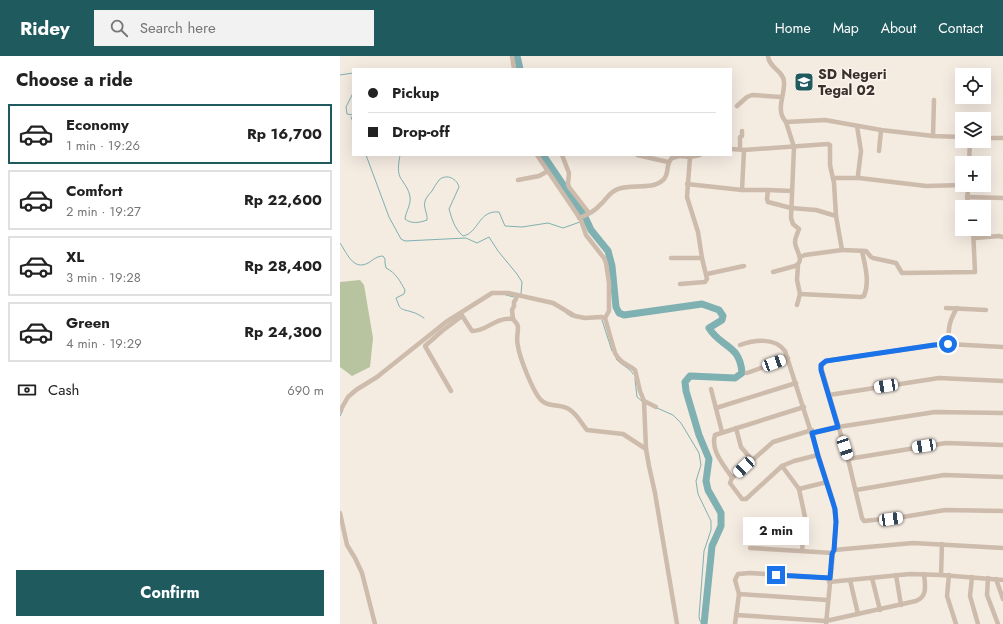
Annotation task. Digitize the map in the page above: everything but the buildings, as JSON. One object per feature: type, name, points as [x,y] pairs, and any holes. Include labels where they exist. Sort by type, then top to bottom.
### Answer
[{"type":"street","points":[[512,56],[514,68]]},
{"type":"street","points":[[768,56],[770,63],[784,79],[781,97],[781,112],[786,122],[794,148],[791,222],[799,229],[795,241],[800,257],[797,280],[800,294],[797,305]]},
{"type":"street","points":[[737,106],[747,97],[752,95],[781,97]]},
{"type":"street","points":[[933,136],[934,100]]},
{"type":"street","points":[[786,122],[825,120],[881,130],[933,136],[955,137]]},
{"type":"street","points":[[857,126],[861,150],[858,174],[859,178]]},
{"type":"street","points":[[879,152],[881,130]]},
{"type":"street","points":[[742,131],[740,137],[742,150],[742,190]]},
{"type":"street","points":[[991,138],[1003,138]]},
{"type":"street","points":[[732,149],[794,148],[830,145],[830,166],[833,178],[836,216],[842,250]]},
{"type":"street","points":[[537,156],[548,171],[576,216],[579,218],[586,235],[606,263],[610,283],[609,312],[605,318],[618,359],[623,364],[635,370],[644,403],[646,448],[677,624]]},
{"type":"street","points":[[562,156],[569,173],[569,187],[589,214]]},
{"type":"street","points":[[641,156],[668,162]]},
{"type":"street","points":[[579,218],[589,214],[600,205],[608,195],[618,188],[649,186],[660,182],[666,177],[668,162],[674,157],[695,156]]},
{"type":"street","points":[[680,284],[705,282],[708,279],[702,258],[698,232],[688,203],[687,184],[690,157]]},
{"type":"street","points":[[518,180],[539,176],[548,171]]},
{"type":"street","points":[[833,178],[859,178],[926,186],[955,185]]},
{"type":"street","points":[[687,184],[742,190],[792,191]]},
{"type":"street","points":[[768,190],[768,201],[791,208],[816,210],[836,216]]},
{"type":"street","points":[[967,192],[967,197],[1003,198]]},
{"type":"street","points":[[800,257],[842,250],[866,251],[870,257],[896,263],[902,272],[975,272],[975,238],[1003,237]]},
{"type":"street","points":[[800,294],[864,296],[866,289],[866,270],[862,251]]},
{"type":"street","points":[[671,258],[702,258]]},
{"type":"street","points":[[774,272],[798,265]]},
{"type":"street","points":[[707,274],[744,266]]},
{"type":"street","points":[[451,392],[425,346],[461,315],[492,293],[499,292],[516,297],[553,303],[575,316],[585,318],[605,318]]},
{"type":"street","points":[[516,297],[512,310],[513,319],[518,327],[518,347],[532,383],[541,400],[550,404],[566,407],[579,418],[587,430],[623,434],[646,448]]},
{"type":"street","points":[[946,308],[986,310]]},
{"type":"street","points":[[948,344],[950,319],[957,308]]},
{"type":"street","points":[[461,315],[472,331],[482,329],[500,320],[513,319]]},
{"type":"street","points":[[340,411],[348,397],[356,390],[377,377],[446,322],[461,315]]},
{"type":"street","points":[[740,345],[747,342],[761,341],[776,344],[782,347],[788,358],[812,431],[818,456],[836,513],[826,622]]},
{"type":"street","points":[[1003,347],[948,344],[934,345],[826,361],[821,367],[848,459],[864,521],[868,522],[945,510],[1003,511]]},
{"type":"street","points":[[747,373],[788,358]]},
{"type":"street","points":[[829,395],[938,378],[1003,381]]},
{"type":"street","points":[[716,408],[796,383]]},
{"type":"street","points":[[711,389],[722,432]]},
{"type":"street","points":[[644,403],[656,407]]},
{"type":"street","points":[[732,478],[718,457],[714,437],[718,433],[804,407]]},
{"type":"street","points":[[818,456],[794,461],[782,466],[746,499],[742,499],[730,483],[732,478],[773,442],[812,431],[941,411],[1003,413]]},
{"type":"street","points":[[736,428],[741,447],[752,460]]},
{"type":"street","points":[[848,459],[946,443],[1003,445]]},
{"type":"street","points":[[782,466],[799,489],[805,517],[802,552]]},
{"type":"street","points":[[856,490],[944,475],[1003,477]]},
{"type":"street","points":[[799,489],[827,482]]},
{"type":"street","points":[[340,513],[347,544],[362,573],[375,624]]},
{"type":"street","points":[[750,548],[802,552],[833,552],[907,543],[1003,548]]},
{"type":"street","points":[[941,575],[942,544]]},
{"type":"street","points":[[735,624],[739,594],[735,580],[738,574],[741,573],[830,580],[850,580],[896,575],[924,574],[1003,580]]},
{"type":"street","points":[[736,615],[779,621],[826,622],[916,601],[923,597],[925,591],[924,574]]},
{"type":"street","points":[[896,575],[901,605]]},
{"type":"street","points":[[949,575],[947,596],[956,624]]},
{"type":"street","points":[[972,577],[970,596],[978,624]]},
{"type":"street","points":[[872,578],[880,610]]},
{"type":"street","points":[[988,578],[987,595],[998,624]]},
{"type":"street","points":[[996,579],[1003,599]]},
{"type":"street","points":[[850,580],[858,614]]},
{"type":"street","points":[[739,594],[827,600]]},
{"type":"street","points":[[758,624],[759,617]]},
{"type":"green space","points":[[360,280],[364,285],[373,338],[370,367],[352,376],[340,367],[340,282]]},
{"type":"waterway","points":[[517,56],[520,68]]},
{"type":"waterway","points":[[340,75],[352,73]]},
{"type":"waterway","points":[[352,95],[346,107],[347,114],[352,115]]},
{"type":"waterway","points":[[366,156],[389,217],[401,239],[405,241],[466,238],[477,243],[489,237],[522,282],[521,294]]},
{"type":"waterway","points":[[400,156],[398,166],[399,174],[410,197],[410,203],[405,219],[410,222],[427,220],[425,200],[439,180],[445,177],[454,179],[459,187],[449,209],[455,227],[463,236],[472,231],[487,214],[492,212],[499,212],[505,226],[522,227],[548,223],[563,228],[580,222]]},
{"type":"waterway","points":[[544,156],[585,217],[591,230],[608,251],[612,266],[616,307],[619,313],[624,315],[702,304],[719,310],[723,316],[722,320],[709,328],[719,339],[734,351],[738,357],[742,373],[735,378],[690,376],[685,382],[686,391],[699,435],[709,459],[706,481],[708,490],[721,513],[721,526],[712,546],[704,624]]},
{"type":"waterway","points":[[340,243],[351,260],[358,265],[363,265],[377,257],[383,256],[385,259],[386,268],[395,275],[405,290],[404,294],[396,298],[400,307],[424,318]]},
{"type":"waterway","points":[[506,295],[514,297]]},
{"type":"waterway","points":[[566,313],[572,317]]},
{"type":"waterway","points":[[602,320],[612,351]]},
{"type":"waterway","points":[[616,359],[633,374]]},
{"type":"waterway","points":[[635,379],[637,397],[643,402]]},
{"type":"waterway","points":[[657,408],[673,415],[681,423],[699,453],[701,465],[696,481],[698,494],[711,521],[711,530],[704,551],[699,617],[700,621],[704,624]]},
{"type":"waterway","points":[[340,416],[343,410]]},
{"type":"place","name":"SD Negeri Tegal 02","points":[[804,82]]},
{"type":"route","points":[[776,575],[830,578],[832,554],[834,550],[836,513],[812,433],[838,427],[821,370],[821,365],[826,361],[948,344]]}]
